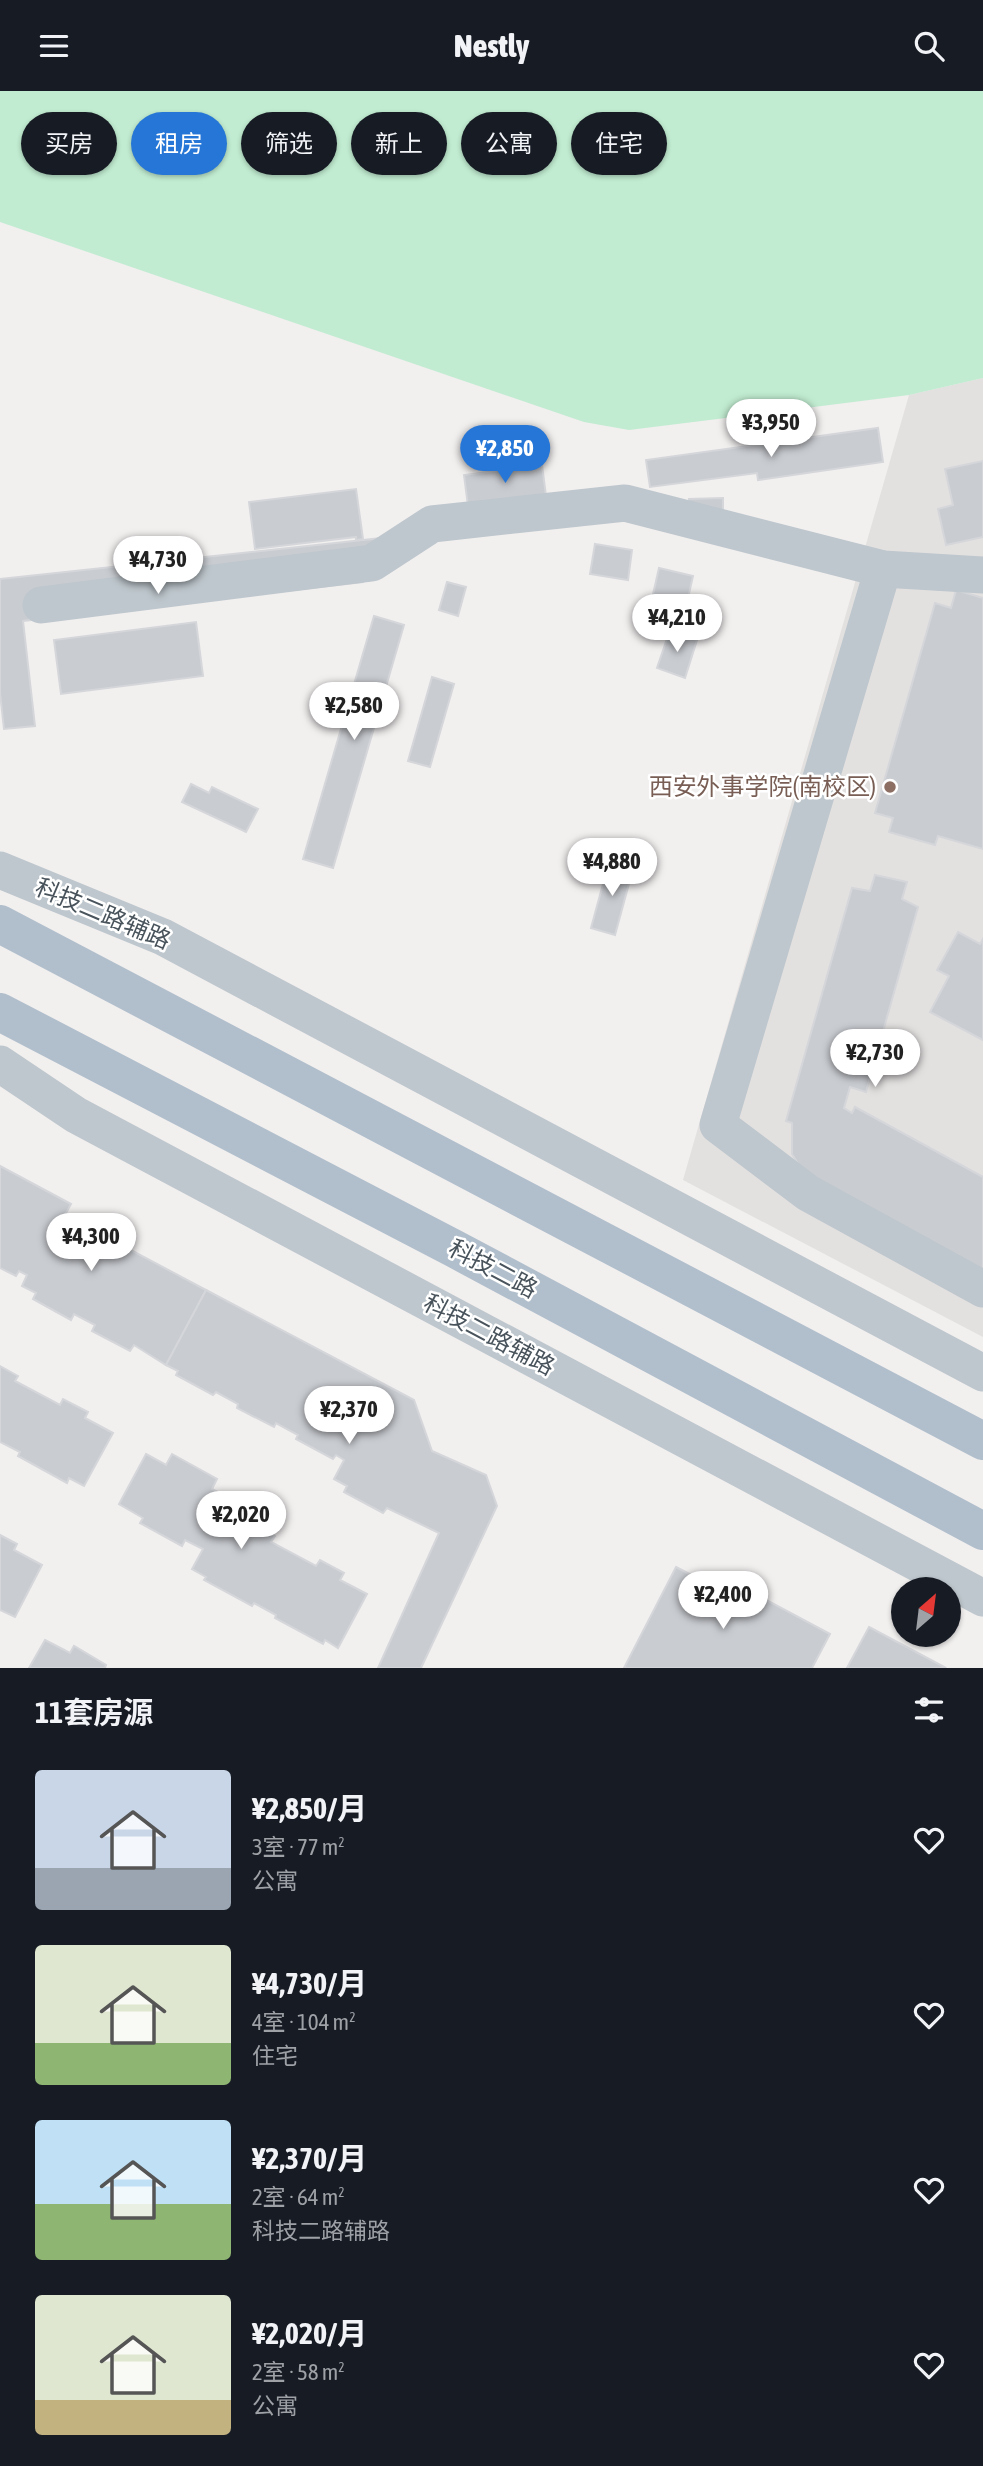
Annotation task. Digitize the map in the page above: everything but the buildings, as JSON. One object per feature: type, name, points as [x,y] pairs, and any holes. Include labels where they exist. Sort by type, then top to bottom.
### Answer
[{"type":"main road","points":[[0,924],[983,1441]]},
{"type":"main road","name":"科技二路","points":[[0,1012],[455,1249],[983,1531]]},
{"type":"street","points":[[41,605],[372,563],[432,524],[625,503],[883,569],[983,575]]},
{"type":"street","points":[[883,569],[718,1125],[808,1193],[983,1289]]},
{"type":"street","name":"科技二路辅路","points":[[0,870],[163,937],[983,1373]]},
{"type":"street","name":"科技二路辅路","points":[[0,1064],[76,1115],[983,1598]]},
{"type":"shaded area","name":"西安外事学院(南校区)","points":[[983,378],[983,1337],[683,1180],[909,395]]},
{"type":"green space","points":[[0,91],[983,91],[983,378],[909,395],[629,430],[584,422],[0,222]]},
{"type":"place","name":"西安外事学院(南校区)","points":[[890,787]]}]
